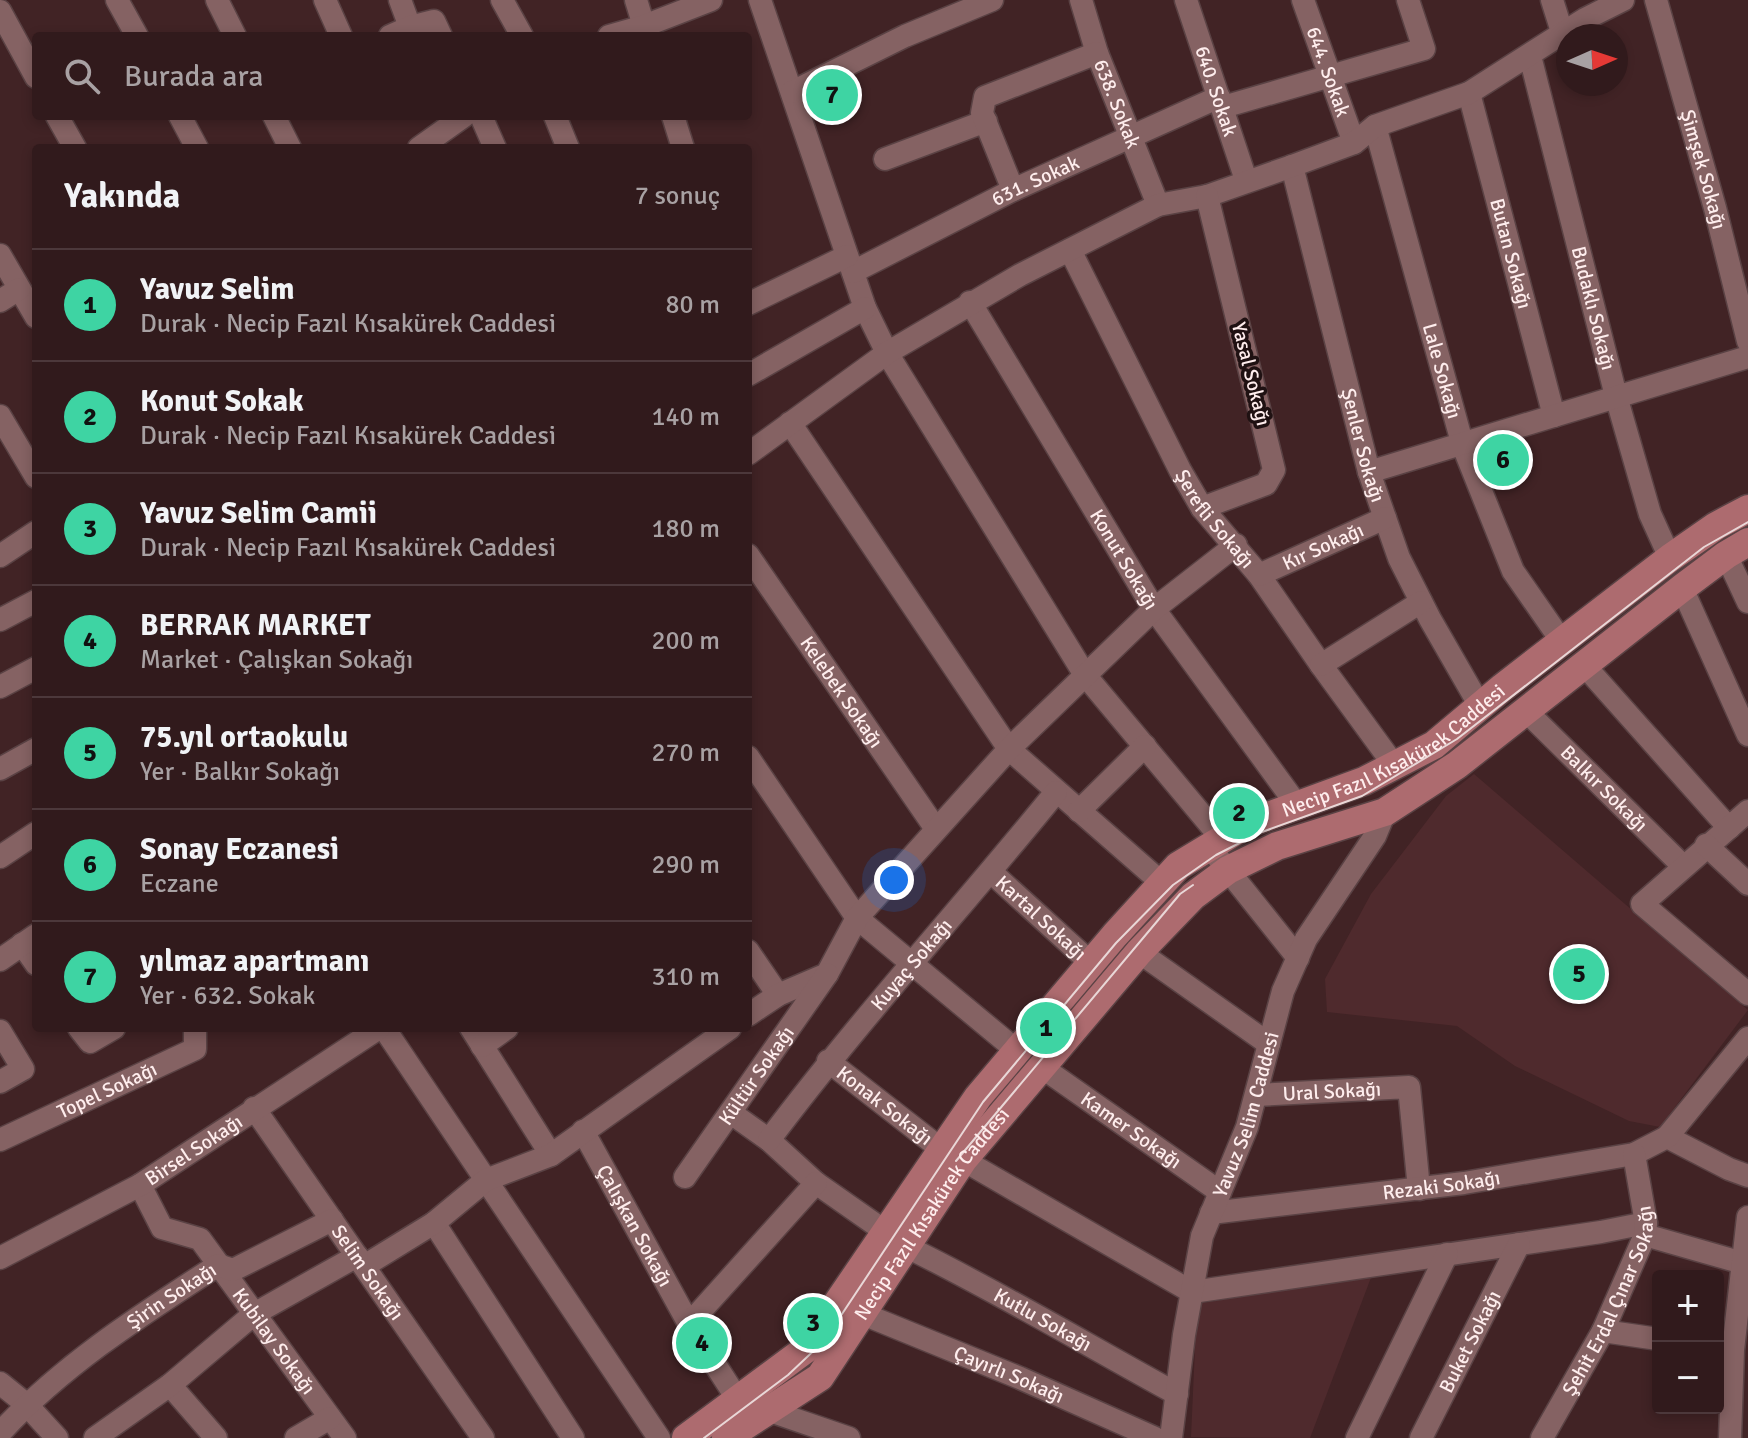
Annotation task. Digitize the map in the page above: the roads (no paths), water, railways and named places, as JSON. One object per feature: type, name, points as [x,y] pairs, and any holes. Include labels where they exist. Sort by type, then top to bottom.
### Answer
[{"type":"main road","name":"Necip Fazıl Kısakürek Caddesi","points":[[686,1438],[806,1349],[896,1240],[1016,1050],[1178,866],[1249,823],[1364,781],[1434,745],[1670,558],[1716,526],[1748,509]]},
{"type":"main road","name":"Necip Fazıl Kısakürek Caddesi","points":[[952,1154],[1043,1068],[1139,952],[1193,896],[1228,870],[1277,846],[1385,812],[1457,765],[1737,548]]},
{"type":"main road","name":"Necip Fazıl Kısakürek Caddesi","points":[[726,1438],[820,1377],[863,1314],[896,1240]]},
{"type":"street","points":[[117,0],[135,32]]},
{"type":"street","points":[[217,0],[233,32]]},
{"type":"street","points":[[325,0],[339,32]]},
{"type":"street","points":[[400,0],[400,32],[434,21],[439,32]]},
{"type":"street","points":[[502,0],[520,32]]},
{"type":"street","points":[[636,0],[646,31],[711,0]]},
{"type":"street","points":[[760,0],[865,308],[887,353],[1085,675],[1145,746],[1216,843],[1228,870],[1298,958]]},
{"type":"street","points":[[792,92],[905,36],[992,0]]},
{"type":"street","name":"638. Sokak","points":[[1081,0],[1097,53],[1158,205]]},
{"type":"street","name":"640. Sokak","points":[[1186,0],[1246,180]]},
{"type":"street","name":"644. Sokak","points":[[1303,0],[1354,143]]},
{"type":"street","name":"631. Sokak","points":[[752,302],[850,264],[1130,135],[1221,102],[1330,77],[1424,49],[1408,0]]},
{"type":"street","points":[[1552,0],[1560,24]]},
{"type":"street","points":[[1578,24],[1623,0]]},
{"type":"street","name":"Şimşek Sokağı","points":[[1656,0],[1715,208],[1748,341]]},
{"type":"street","points":[[0,11],[32,70]]},
{"type":"street","points":[[752,451],[887,353],[970,302],[1070,250],[1158,205],[1207,196],[1354,143],[1375,126],[1469,93],[1556,39]]},
{"type":"street","points":[[1013,190],[982,113],[985,97],[1097,53]]},
{"type":"street","name":"Budaklı Sokağı","points":[[1530,56],[1616,396],[1650,514],[1670,558]]},
{"type":"street","name":"Butan Sokağı","points":[[1469,93],[1554,416]]},
{"type":"street","points":[[59,120],[73,144]]},
{"type":"street","points":[[182,120],[195,144]]},
{"type":"street","points":[[276,120],[288,144]]},
{"type":"street","points":[[425,144],[458,120]]},
{"type":"street","points":[[483,120],[493,144]]},
{"type":"street","points":[[557,120],[566,144]]},
{"type":"street","points":[[674,120],[682,144]]},
{"type":"street","points":[[885,159],[986,121]]},
{"type":"street","name":"Lale Sokağı","points":[[1375,126],[1463,446],[1513,571],[1563,643]]},
{"type":"street","name":"Şenler Sokağı","points":[[1292,166],[1369,472],[1385,518],[1399,558],[1421,602],[1480,706]]},
{"type":"street","name":"Yasal Sokağı","points":[[1202,508],[1266,484],[1274,470],[1207,196]]},
{"type":"street","name":"Şerefli Sokağı","points":[[1070,250],[1202,508],[1259,575],[1394,765]]},
{"type":"street","points":[[0,255],[10,295],[32,314]]},
{"type":"street","name":"Konut Sokağı","points":[[970,302],[1154,609],[1297,805]]},
{"type":"street","points":[[752,373],[865,308]]},
{"type":"street","points":[[1369,472],[1463,446],[1748,357]]},
{"type":"street","points":[[0,416],[32,470]]},
{"type":"street","points":[[790,423],[1009,749],[1162,883]]},
{"type":"street","name":"Kır Sokağı","points":[[1259,575],[1385,518]]},
{"type":"street","points":[[0,556],[32,535]]},
{"type":"street","name":"Kültür Sokağı","points":[[685,1177],[827,974],[857,918],[1009,749],[1154,609],[1236,545]]},
{"type":"street","points":[[1737,548],[1748,602]]},
{"type":"street","name":"Kelebek Sokağı","points":[[752,561],[936,829]]},
{"type":"street","points":[[1682,588],[1748,735]]},
{"type":"street","points":[[1321,665],[1421,602]]},
{"type":"street","points":[[0,620],[32,603]]},
{"type":"street","points":[[1584,665],[1729,828]]},
{"type":"street","points":[[0,687],[32,670]]},
{"type":"street","name":"Balkır Sokağı","points":[[1526,711],[1683,866]]},
{"type":"street","points":[[1079,811],[1145,746]]},
{"type":"street","points":[[0,769],[32,751]]},
{"type":"street","points":[[752,763],[857,918],[1016,1050]]},
{"type":"street","name":"Kuyaç Sokağı","points":[[769,1140],[828,1061],[1056,792]]},
{"type":"street","points":[[1748,811],[1642,904],[1748,994]]},
{"type":"street","name":"Yavuz Selim Caddesi","points":[[1171,1438],[1202,1236],[1247,1127],[1283,991],[1306,939],[1375,836],[1385,812]]},
{"type":"street","points":[[0,857],[32,836]]},
{"type":"street","points":[[1706,845],[1748,884]]},
{"type":"street","name":"Kartal Sokağı","points":[[991,872],[1091,963]]},
{"type":"street","points":[[0,960],[29,939]]},
{"type":"street","points":[[1139,952],[1269,1044]]},
{"type":"street","points":[[752,957],[778,995]]},
{"type":"street","points":[[752,1012],[778,995],[827,974]]},
{"type":"street","points":[[0,1031],[23,1069],[0,1082]]},
{"type":"street","points":[[82,1032],[90,1042],[107,1032]]},
{"type":"street","name":"Topel Sokağı","points":[[0,1140],[195,1049],[195,1032]]},
{"type":"street","name":"Birsel Sokağı","points":[[0,1258],[140,1185],[375,1032]]},
{"type":"street","points":[[384,1032],[659,1438]]},
{"type":"street","points":[[95,1438],[170,1385],[254,1314],[434,1223],[486,1180],[551,1155],[724,1032]]},
{"type":"street","points":[[476,1037],[551,1155]]},
{"type":"street","name":"Rezaki Sokağı","points":[[1211,1213],[1419,1189],[1634,1154],[1667,1137],[1748,1038]]},
{"type":"street","name":"Konak Sokağı","points":[[828,1061],[952,1154],[1192,1292]]},
{"type":"street","name":"Kamer Sokağı","points":[[1043,1068],[1220,1192]]},
{"type":"street","name":"Ural Sokağı","points":[[1256,1095],[1409,1087],[1419,1189]]},
{"type":"street","name":"Selim Sokağı","points":[[254,1108],[483,1438]]},
{"type":"street","name":"Kutlu Sokağı","points":[[731,1113],[769,1140],[816,1183],[896,1240],[992,1289],[1177,1394]]},
{"type":"street","name":"Çalışkan Sokağı","points":[[583,1131],[689,1324],[738,1400]]},
{"type":"street","points":[[1667,1137],[1748,1176]]},
{"type":"street","name":"Şehit Erdal Çınar Sokağı","points":[[1542,1438],[1603,1331],[1645,1229],[1634,1154]]},
{"type":"street","points":[[689,1324],[816,1183]]},
{"type":"street","name":"Kubilay Sokağı","points":[[140,1185],[162,1228],[200,1239],[345,1438]]},
{"type":"street","points":[[1730,1438],[1726,1349],[1743,1263],[1748,1217]]},
{"type":"street","name":"Şirin Sokağı","points":[[0,1433],[26,1404],[125,1325],[218,1265],[233,1270],[332,1220]]},
{"type":"street","points":[[434,1223],[573,1438]]},
{"type":"street","points":[[1192,1292],[1447,1254],[1645,1229],[1743,1263]]},
{"type":"street","name":"Buket Sokağı","points":[[1421,1438],[1519,1244]]},
{"type":"street","points":[[1357,1438],[1447,1254]]},
{"type":"street","name":"Çayırlı Sokağı","points":[[863,1314],[1020,1378],[1155,1438]]},
{"type":"street","points":[[1603,1331],[1652,1338]]},
{"type":"street","points":[[0,1383],[26,1404],[57,1438]]},
{"type":"street","points":[[170,1385],[215,1438]]},
{"type":"street","points":[[738,1400],[849,1438]]},
{"type":"street","points":[[296,1438],[330,1418]]},
{"type":"tram line","points":[[704,1438],[788,1375],[824,1341],[983,1102],[1116,943],[1173,885],[1216,855],[1259,833],[1362,796],[1457,739],[1704,547],[1748,522]]},
{"type":"tram line","points":[[956,1161],[1180,894],[1193,885]]},
{"type":"place","name":"yılmaz apartmanı","points":[[832,95]]},
{"type":"place","name":"Sonay Eczanesi","points":[[1503,460]]},
{"type":"place","name":"Konut Sokak","points":[[1239,813]]},
{"type":"place","name":"75.yıl ortaokulu","points":[[1579,974]]},
{"type":"place","name":"Yavuz Selim","points":[[1046,1028]]},
{"type":"place","name":"Yavuz Selim Camii","points":[[813,1323]]},
{"type":"place","name":"BERRAK MARKET","points":[[702,1343]]}]
